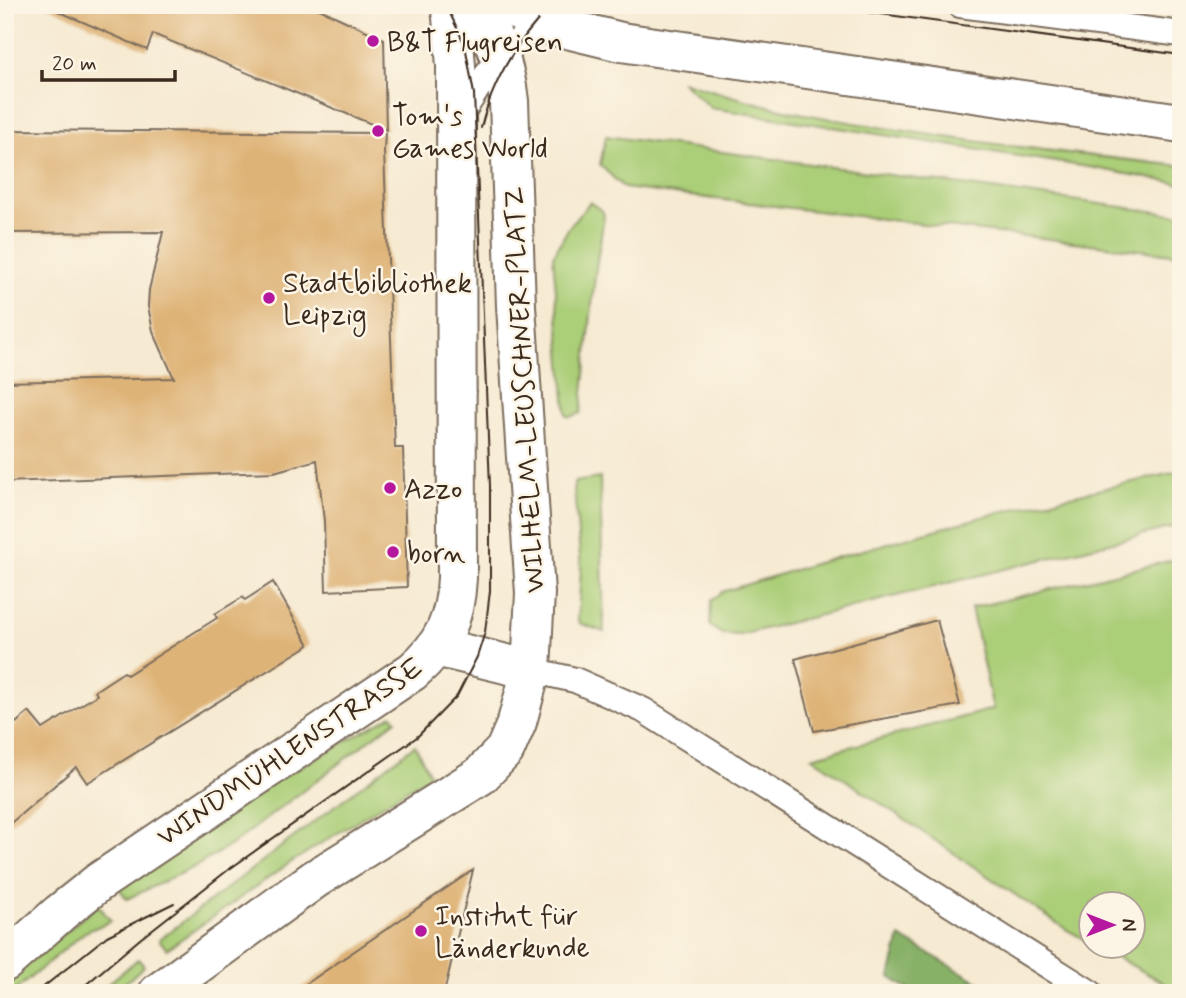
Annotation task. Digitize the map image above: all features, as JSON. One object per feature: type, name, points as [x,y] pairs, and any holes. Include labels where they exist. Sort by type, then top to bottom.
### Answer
[{"type":"street","name":"WILHELM-LEUSCHNER-PLATZ","points":[[451,5],[456,66],[457,479]]},
{"type":"street","name":"WILHELM-LEUSCHNER-PLATZ","points":[[158,993],[315,879],[480,776],[505,750],[521,711],[531,670],[535,621],[534,555],[516,306],[509,102],[501,56],[477,5]]},
{"type":"street","points":[[503,5],[547,13],[591,37],[1181,123]]},
{"type":"street","name":"WINDMÜHLENSTRASSE","points":[[5,962],[99,882],[413,671],[436,648],[447,629],[456,597],[457,479]]},
{"type":"street","points":[[436,648],[531,670]]},
{"type":"lane","points":[[960,5],[1181,34]]},
{"type":"lane","points":[[456,124],[492,66],[547,13]]},
{"type":"lane","points":[[531,670],[575,680],[643,710],[1091,993]]},
{"type":"green space","points":[[681,81],[777,108],[902,131],[1181,166],[1181,184],[711,108]]},
{"type":"green space","points":[[606,136],[1181,215],[1181,255],[624,188],[600,165]]},
{"type":"green space","points":[[590,202],[603,212],[604,216],[581,413],[570,417],[566,411],[553,256],[569,227]]},
{"type":"green space","points":[[1181,471],[1181,525],[740,635],[722,634],[710,626],[711,601],[722,592],[1000,512]]},
{"type":"green space","points":[[600,478],[604,632],[579,623],[578,620],[581,568],[574,487],[574,482]]},
{"type":"green space","points":[[1181,558],[1181,992],[1122,960],[1148,960],[1148,890],[1078,890],[1078,936],[812,757],[993,709],[971,608]]},
{"type":"green space","points":[[392,715],[396,720],[237,841],[198,865],[127,899],[118,887],[274,782]]},
{"type":"green space","points":[[415,745],[430,775],[290,863],[167,949],[159,940]]},
{"type":"green space","points":[[98,905],[111,921],[85,932],[12,993],[5,993],[5,982]]},
{"type":"green space","points":[[900,937],[998,993],[914,993],[890,977]]},
{"type":"green space","points":[[138,959],[144,966],[128,981],[111,991],[97,993]]},
{"type":"building","points":[[44,5],[311,5],[384,39],[386,130],[153,34],[147,50]]},
{"type":"building","name":"Stadtbibliothek Leipzig","points":[[5,130],[385,133],[395,448],[403,448],[407,587],[326,591],[324,521],[317,460],[274,472],[5,482],[5,382],[174,378],[153,331],[148,306],[149,290],[163,232],[5,233]]},
{"type":"building","points":[[273,582],[309,645],[87,783],[76,767],[5,828],[5,732],[29,712],[43,729],[97,695],[95,691],[124,672],[127,675],[217,618],[215,614],[243,597],[245,600]]},
{"type":"building","points":[[937,620],[960,705],[814,731],[795,659]]},
{"type":"building","name":"Institut für Länderkunde","points":[[473,870],[444,993],[293,993]]},
{"type":"tram line","points":[[76,993],[228,870],[417,737],[457,696],[477,657],[485,632],[490,591],[490,486],[474,94],[465,45],[446,5]]},
{"type":"tram line","points":[[815,5],[1181,55]]},
{"type":"tram line","points":[[481,128],[490,98],[503,71],[538,20]]},
{"type":"tram line","points":[[36,993],[107,936],[174,903]]},
{"type":"place","name":"B&T Flugreisen","points":[[373,41]]},
{"type":"place","name":"Tom's Games World","points":[[378,131]]},
{"type":"place","name":"Stadtbibliothek Leipzig","points":[[269,298]]},
{"type":"place","name":"Azzo","points":[[390,488]]},
{"type":"place","name":"born","points":[[393,552]]},
{"type":"place","name":"Institut für Länderkunde","points":[[421,931]]}]
